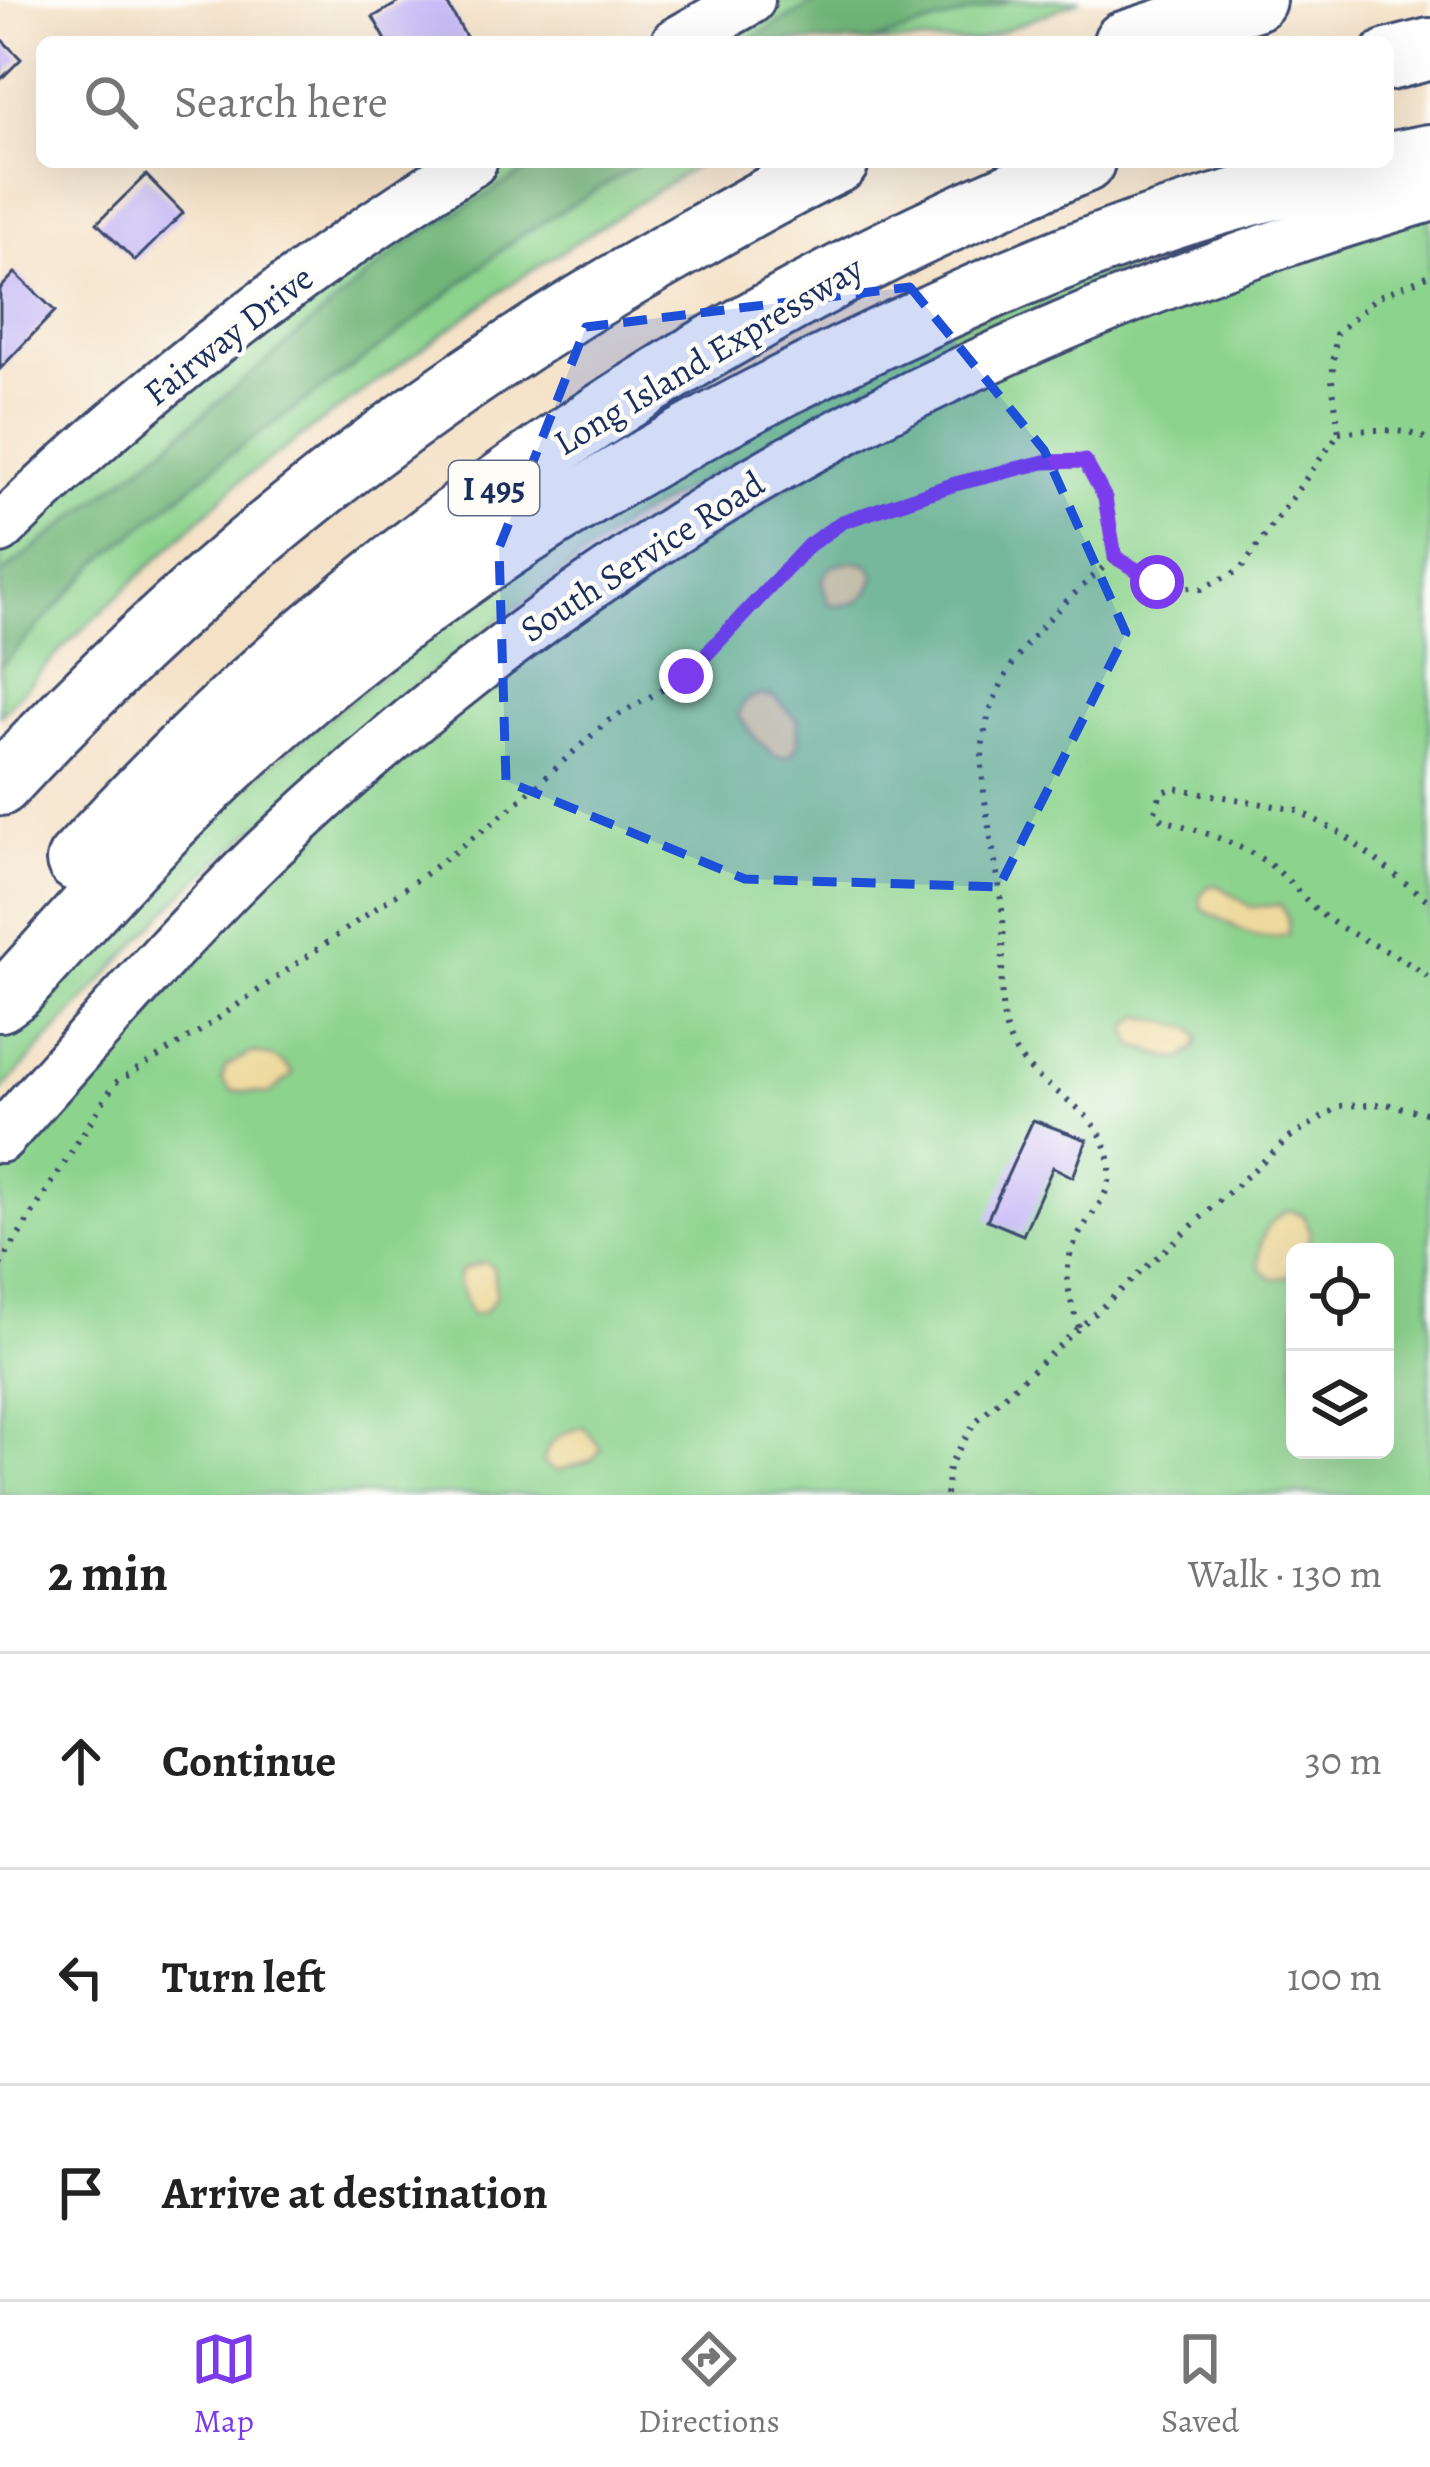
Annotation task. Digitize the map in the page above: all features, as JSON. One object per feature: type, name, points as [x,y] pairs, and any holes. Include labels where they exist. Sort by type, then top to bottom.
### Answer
[{"type":"highway","points":[[1143,36],[1255,0]]},
{"type":"highway","points":[[1394,58],[1430,49]]},
{"type":"highway","points":[[1394,162],[1430,154]]},
{"type":"highway","points":[[0,785],[91,689],[177,609],[348,464],[535,334],[827,168]]},
{"type":"highway","name":"Long Island Expressway","points":[[0,945],[172,760],[255,681],[342,603],[527,464],[696,354],[813,288],[914,236],[1070,168]]},
{"type":"highway","points":[[0,1001],[189,803],[302,700],[416,611],[592,492],[837,358],[1036,269],[1242,197],[1369,168]]},
{"type":"main road","points":[[687,36],[750,0]]},
{"type":"main road","name":"Fairway Drive","points":[[0,529],[98,438],[188,364],[369,229],[463,168]]},
{"type":"main road","name":"South Service Road","points":[[0,1138],[184,935],[296,824],[430,705],[631,558],[802,452],[1007,347],[1217,263],[1430,197]]},
{"type":"path","points":[[0,1265],[115,1083],[200,1031],[428,872],[509,810],[608,721],[686,676],[809,545],[842,522],[880,506],[1044,462],[1085,461],[1105,498],[1115,557],[1157,582],[1201,589],[1240,570],[1339,433],[1331,380],[1336,334],[1377,297],[1430,275]]},
{"type":"path","points":[[1339,433],[1383,428],[1430,440]]},
{"type":"path","points":[[1079,1327],[1070,1301],[1068,1269],[1073,1246],[1104,1201],[1107,1149],[1094,1126],[1036,1078],[1015,1051],[1005,1028],[1003,923],[982,771],[982,739],[990,702],[1022,647],[1115,557]]},
{"type":"path","points":[[1426,899],[1345,836],[1297,810],[1186,788],[1162,793],[1156,801],[1155,811],[1162,820],[1253,855],[1276,869],[1304,901],[1335,923],[1408,961],[1430,979]]},
{"type":"path","points":[[946,1495],[949,1466],[974,1422],[1289,1138],[1340,1106],[1386,1104],[1430,1114]]},
{"type":"highlighted area","points":[[910,287],[1044,450],[1126,633],[999,887],[745,879],[506,781],[499,548],[586,327]]},
{"type":"green space","points":[[783,0],[1081,0],[990,36],[718,36]]},
{"type":"green space","points":[[820,0],[1012,0],[891,36],[756,36]]},
{"type":"green space","points":[[499,168],[693,168],[518,279],[240,481],[63,648],[0,715],[0,548],[138,423],[390,235]]},
{"type":"green space","points":[[531,168],[633,168],[518,237],[396,336],[227,457],[99,562],[0,667],[0,575],[161,450],[409,241]]},
{"type":"green space","points":[[1430,207],[1430,1495],[0,1495],[0,1148],[442,706],[951,382]]},
{"type":"green space","points":[[1205,234],[870,386],[625,523],[423,679],[182,894],[0,1092],[0,1025],[265,769],[435,631],[596,516],[908,344]]},
{"type":"sand","points":[[852,561],[868,565],[875,575],[869,590],[852,604],[828,603],[822,580],[830,567]]},
{"type":"sand","points":[[773,696],[798,720],[798,744],[790,756],[777,757],[738,715],[744,702]]},
{"type":"sand","points":[[1217,885],[1251,907],[1281,905],[1288,934],[1254,935],[1203,910],[1200,897],[1208,886]]},
{"type":"sand","points":[[1141,1016],[1192,1028],[1199,1037],[1196,1048],[1183,1059],[1133,1045],[1128,1027]]},
{"type":"sand","points":[[251,1053],[275,1058],[293,1074],[269,1094],[231,1091],[222,1080],[225,1067]]},
{"type":"sand","points":[[1288,1211],[1303,1214],[1310,1232],[1307,1243],[1286,1243],[1286,1277],[1271,1279],[1260,1268],[1260,1250],[1273,1221]]},
{"type":"sand","points":[[484,1262],[493,1266],[496,1296],[485,1312],[471,1315],[458,1281],[461,1270]]},
{"type":"sand","points":[[584,1427],[601,1449],[592,1460],[557,1471],[543,1463],[557,1438]]},
{"type":"building","points":[[403,0],[445,0],[466,36],[384,36],[373,17]]},
{"type":"building","points":[[0,38],[21,59],[0,80]]},
{"type":"building","points":[[146,175],[183,213],[135,261],[97,223]]},
{"type":"building","points":[[15,273],[55,311],[0,369],[0,289]]},
{"type":"building","points":[[1033,1120],[1087,1140],[1073,1177],[1053,1167],[1023,1235],[987,1220]]},
{"type":"route","points":[[686,676],[809,545],[842,522],[880,506],[1044,462],[1085,461],[1105,498],[1115,557],[1157,582]]}]
